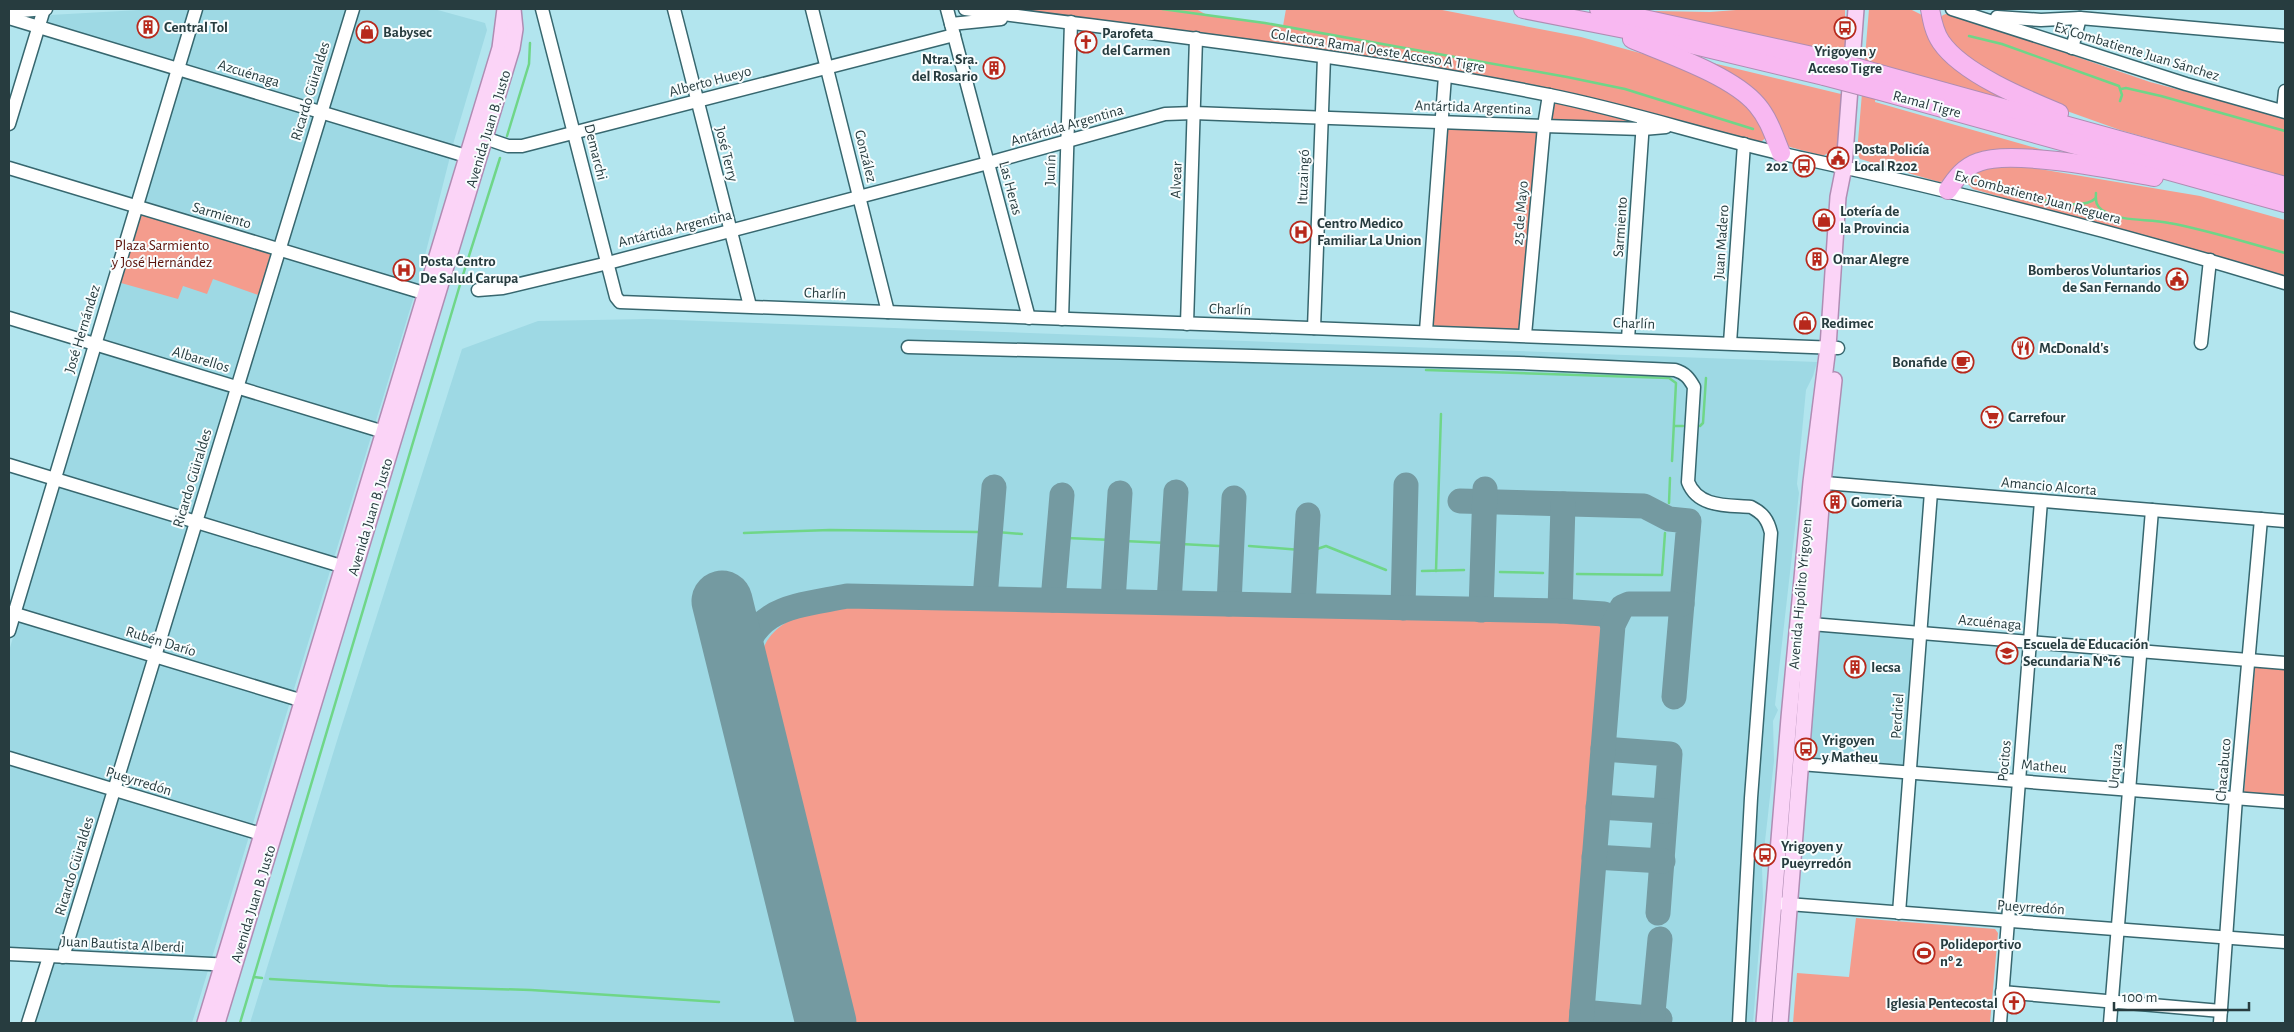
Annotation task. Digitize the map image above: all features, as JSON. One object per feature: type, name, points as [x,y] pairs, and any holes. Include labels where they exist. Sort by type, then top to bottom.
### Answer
[{"type":"highway","points":[[1523,9],[1565,17],[1624,36],[1682,60],[1739,88],[1758,106],[1766,118],[1781,153]]},
{"type":"highway","name":"Ramal Tigre","points":[[1599,9],[1882,83],[2285,203]]},
{"type":"highway","points":[[1930,9],[1936,34],[1942,44],[1956,57],[1988,79],[2032,102],[2151,149],[2285,186]]},
{"type":"highway","name":"Ramal Tigre","points":[[1565,17],[1825,67]]},
{"type":"highway","name":"Ramal Tigre","points":[[1882,83],[2151,149]]},
{"type":"highway","points":[[1948,190],[1956,178],[1972,164],[1990,158],[2016,158],[2122,171],[2236,196],[2285,203]]},
{"type":"main road","name":"Avenida Juan B. Justo","points":[[205,1023],[229,965],[473,158],[500,48],[505,9]]},
{"type":"main road","name":"Avenida Juan B. Justo","points":[[479,136],[512,48],[515,29],[513,9]]},
{"type":"main road","name":"Avenida Hipólito Yrigoyen","points":[[1780,1023],[1782,904],[1817,482],[1833,347],[1838,196],[1844,167],[1856,9]]},
{"type":"main road","name":"Avenida Juan B. Justo","points":[[217,1023],[260,834],[349,568],[384,432],[426,294],[473,158]]},
{"type":"main road","name":"Avenida Hipólito Yrigoyen","points":[[1764,1023],[1800,764],[1796,719],[1811,624],[1817,482]]},
{"type":"street","points":[[9,12],[45,9],[9,124]]},
{"type":"street","name":"José Hernández","points":[[9,631],[11,612],[54,479],[196,9]]},
{"type":"street","name":"Ricardo Güiraldes","points":[[63,957],[352,9]]},
{"type":"street","name":"Demarchi","points":[[542,9],[616,297],[620,302]]},
{"type":"street","name":"José Terry","points":[[674,9],[750,306]]},
{"type":"street","name":"González","points":[[812,9],[888,312]]},
{"type":"street","name":"Las Heras","points":[[948,9],[1029,318]]},
{"type":"street","name":"Colectora Ramal Oeste Acceso A Tigre","points":[[964,9],[1196,38],[1445,76],[1549,95],[1643,123]]},
{"type":"street","name":"Ex Combatiente Juan Sánchez","points":[[1952,9],[2186,84],[2284,111]]},
{"type":"street","points":[[1970,14],[2014,19],[2080,18],[2285,36]]},
{"type":"street","name":"Alberto Hueyo","points":[[479,136],[513,147],[827,67],[953,29],[1022,16]]},
{"type":"street","name":"Azcuénaga","points":[[9,18],[473,158]]},
{"type":"street","points":[[2072,48],[2080,18]]},
{"type":"street","name":"Junín","points":[[1062,319],[1071,22]]},
{"type":"street","name":"Alvear","points":[[1187,324],[1196,38]]},
{"type":"street","name":"Ituzaingó","points":[[1314,328],[1324,57]]},
{"type":"street","points":[[1426,332],[1445,76]]},
{"type":"street","points":[[2284,111],[2285,91]]},
{"type":"street","name":"25 de Mayo","points":[[1526,335],[1544,126],[1549,95]]},
{"type":"street","name":"Antártida Argentina","points":[[478,290],[503,288],[608,263],[988,163],[1164,114],[1194,113],[1322,117],[1544,126],[1643,123],[1679,126],[1744,144]]},
{"type":"street","name":"Sarmiento","points":[[1628,339],[1643,123]]},
{"type":"street","points":[[1744,144],[1781,153]]},
{"type":"street","name":"Juan Madero","points":[[1730,343],[1744,144]]},
{"type":"street","name":"Ex Combatiente Juan Reguera","points":[[1781,153],[1948,190],[2210,260],[2285,283]]},
{"type":"street","name":"Sarmiento","points":[[9,168],[426,294]]},
{"type":"street","points":[[2202,343],[2210,260]]},
{"type":"street","name":"Charlín","points":[[620,302],[1833,347]]},
{"type":"street","name":"Albarellos","points":[[9,318],[384,432]]},
{"type":"street","points":[[908,347],[1518,363],[1676,370],[1682,372],[1694,387],[1688,482],[1690,488],[1706,502],[1751,507],[1757,510],[1767,520],[1771,533],[1752,788],[1739,1023]]},
{"type":"street","points":[[9,465],[349,568]]},
{"type":"street","name":"Amancio Alcorta","points":[[1817,482],[2285,521]]},
{"type":"street","name":"Perdriel","points":[[1899,913],[1931,492]]},
{"type":"street","name":"Pocitos","points":[[2000,1023],[2042,501]]},
{"type":"street","name":"Urquiza","points":[[2110,1023],[2152,510]]},
{"type":"street","name":"Chacabuco","points":[[2221,1017],[2236,798],[2261,519]]},
{"type":"street","name":"Rubén Darío","points":[[11,612],[303,701]]},
{"type":"street","name":"Azcuénaga","points":[[1811,624],[2285,663]]},
{"type":"street","name":"Pueyrredón","points":[[9,758],[260,834]]},
{"type":"street","name":"Matheu","points":[[1800,764],[2285,802]]},
{"type":"street","name":"Pueyrredón","points":[[1782,904],[2285,942]]},
{"type":"street","name":"Juan Bautista Alberdi","points":[[9,954],[229,965]]},
{"type":"street","points":[[28,1023],[49,957]]},
{"type":"street","points":[[2002,992],[2112,1002],[2221,1017]]},
{"type":"shaded area","points":[[157,9],[434,9],[485,23],[487,30],[454,141],[418,283],[192,1023],[35,1023],[57,950],[9,948],[9,651],[186,65],[45,23],[50,15]]},
{"type":"shaded area","points":[[648,319],[1817,362],[1806,390],[1797,484],[1799,493],[1775,705],[1778,710],[1773,721],[1774,761],[1762,868],[1763,897],[1753,1023],[250,1023],[340,731],[462,349],[538,321]]},
{"type":"shaded area","points":[[1816,629],[1916,637],[1907,768],[1808,760]]},
{"type":"green space","points":[[992,9],[1196,9],[1207,15],[1283,26],[1286,9],[1437,9],[1581,37],[1651,56],[1700,74],[1744,100],[1768,136],[1762,141],[1755,143],[1267,44],[1196,32]]},
{"type":"green space","points":[[1749,9],[1845,9],[1845,55],[1652,11],[1710,12]]},
{"type":"green space","points":[[1869,9],[1910,9],[1922,15],[2009,99],[1991,96],[1880,65],[1875,102],[2106,168],[2007,155],[1946,181],[1939,182],[1860,159],[1857,153]]},
{"type":"green space","points":[[1949,13],[2150,82],[2285,118],[2285,177],[2120,130],[2064,110],[1959,56],[1937,21],[1943,15]]},
{"type":"green space","points":[[1692,58],[1845,95],[1838,147],[1823,156],[1790,147],[1780,139],[1773,122]]},
{"type":"green space","points":[[1557,102],[1631,120],[1631,122],[1555,121],[1550,117],[1551,108]]},
{"type":"green space","points":[[1446,126],[1539,131],[1520,330],[1436,328],[1432,323]]},
{"type":"green space","points":[[1991,164],[2022,166],[2200,196],[2285,220],[2285,280],[1973,189],[1967,183],[1966,176]]},
{"type":"green space","name":"Plaza Sarmiento y José Hernández","points":[[136,206],[279,249],[264,297],[213,279],[207,294],[183,286],[178,299],[114,281]]},
{"type":"green space","points":[[868,604],[1598,624],[1603,633],[1572,1023],[847,1023],[759,666],[763,648],[772,634],[785,623],[816,611],[834,607]]},
{"type":"green space","points":[[2255,665],[2285,668],[2285,797],[2244,794]]},
{"type":"green space","name":"Polideportivo nº 2","points":[[1856,918],[1995,929],[1998,933],[1990,1023],[1793,1023],[1797,973],[1849,977]]},
{"type":"waterway","points":[[1162,9],[1265,23],[1567,77],[1625,89],[1753,129]]},
{"type":"waterway","points":[[1969,36],[2002,44],[2119,86],[2122,95],[2120,101]]},
{"type":"waterway","points":[[507,136],[529,64],[530,43]]},
{"type":"waterway","points":[[2121,89],[2126,88],[2161,96],[2285,131]]},
{"type":"waterway","points":[[240,1023],[462,278],[500,158]]},
{"type":"waterway","points":[[2096,193],[2098,207],[2118,217],[2184,226],[2285,253]]},
{"type":"waterway","points":[[2017,194],[2069,204],[2080,204],[2096,198]]},
{"type":"waterway","points":[[1426,370],[1669,378],[1676,383],[1672,461]]},
{"type":"waterway","points":[[1700,426],[1703,423],[1706,378]]},
{"type":"waterway","points":[[1436,571],[1441,414]]},
{"type":"waterway","points":[[1675,426],[1683,426]]},
{"type":"waterway","points":[[1669,503],[1670,478]]},
{"type":"waterway","points":[[744,533],[830,530],[978,532]]},
{"type":"waterway","points":[[997,532],[1022,534]]},
{"type":"waterway","points":[[1577,574],[1662,575],[1665,533]]},
{"type":"waterway","points":[[1067,538],[1112,540]]},
{"type":"waterway","points":[[1124,541],[1167,543]]},
{"type":"waterway","points":[[1181,544],[1219,546]]},
{"type":"waterway","points":[[1249,546],[1301,550]]},
{"type":"waterway","points":[[1314,550],[1326,546],[1386,570]]},
{"type":"waterway","points":[[1422,571],[1464,570]]},
{"type":"waterway","points":[[1500,572],[1543,573]]},
{"type":"waterway","points":[[254,977],[262,978]]},
{"type":"waterway","points":[[270,979],[388,986],[531,990],[719,1002]]},
{"type":"taxiway","points":[[1403,608],[1406,485]]},
{"type":"taxiway","points":[[985,598],[994,487]]},
{"type":"taxiway","points":[[1481,610],[1485,489]]},
{"type":"taxiway","points":[[1169,602],[1176,492]]},
{"type":"taxiway","points":[[1113,601],[1120,493]]},
{"type":"taxiway","points":[[1053,600],[1062,495]]},
{"type":"taxiway","points":[[1229,604],[1234,498]]},
{"type":"taxiway","points":[[1460,501],[1644,506],[1669,519],[1689,521],[1674,697]]},
{"type":"taxiway","points":[[1560,611],[1563,504]]},
{"type":"taxiway","points":[[1303,605],[1308,515]]},
{"type":"taxiway","points":[[740,671],[745,650],[753,633],[764,622],[777,613],[792,607],[847,596],[1560,611],[1604,614],[1608,616],[1613,625]]},
{"type":"taxiway","points":[[1581,1023],[1613,625],[1622,607],[1629,604],[1682,604]]},
{"type":"taxiway","points":[[1603,749],[1670,754],[1658,913]]},
{"type":"taxiway","points":[[1598,807],[1665,811]]},
{"type":"taxiway","points":[[1594,857],[1663,861]]},
{"type":"taxiway","points":[[1652,1023],[1660,939]]},
{"type":"taxiway","points":[[1582,1012],[1660,1019]]},
{"type":"runway","points":[[722,601],[826,1023]]},
{"type":"place","name":"Central Tol","points":[[148,27]]},
{"type":"place","name":"Yrigoyen y Acceso Tigre","points":[[1845,28]]},
{"type":"place","name":"Babysec","points":[[367,32]]},
{"type":"place","name":"Parofeta del Carmen","points":[[1086,42]]},
{"type":"place","name":"Ntra. Sra. del Rosario","points":[[994,68]]},
{"type":"place","name":"Posta Policía Local R202","points":[[1838,158]]},
{"type":"place","name":"202","points":[[1804,166]]},
{"type":"place","name":"Lotería de la Provincia","points":[[1824,220]]},
{"type":"place","name":"Centro Medico Familiar La Union","points":[[1301,232]]},
{"type":"place","name":"Omar Alegre","points":[[1817,259]]},
{"type":"place","name":"Posta Centro De Salud Carupa","points":[[404,270]]},
{"type":"place","name":"Bomberos Voluntarios de San Fernando","points":[[2177,279]]},
{"type":"place","name":"Redimec","points":[[1805,323]]},
{"type":"place","name":"McDonald's","points":[[2023,348]]},
{"type":"place","name":"Bonafide","points":[[1963,362]]},
{"type":"place","name":"Carrefour","points":[[1992,417]]},
{"type":"place","name":"Gomeria","points":[[1835,502]]},
{"type":"place","name":"Escuela de Educación Secundaria Nº16","points":[[2007,653]]},
{"type":"place","name":"Iecsa","points":[[1855,667]]},
{"type":"place","name":"Yrigoyen y Matheu","points":[[1806,749]]},
{"type":"place","name":"Yrigoyen y Pueyrredón","points":[[1765,855]]},
{"type":"place","name":"Polideportivo nº 2","points":[[1924,953]]},
{"type":"place","name":"Iglesia Pentecostal","points":[[2014,1003]]}]
